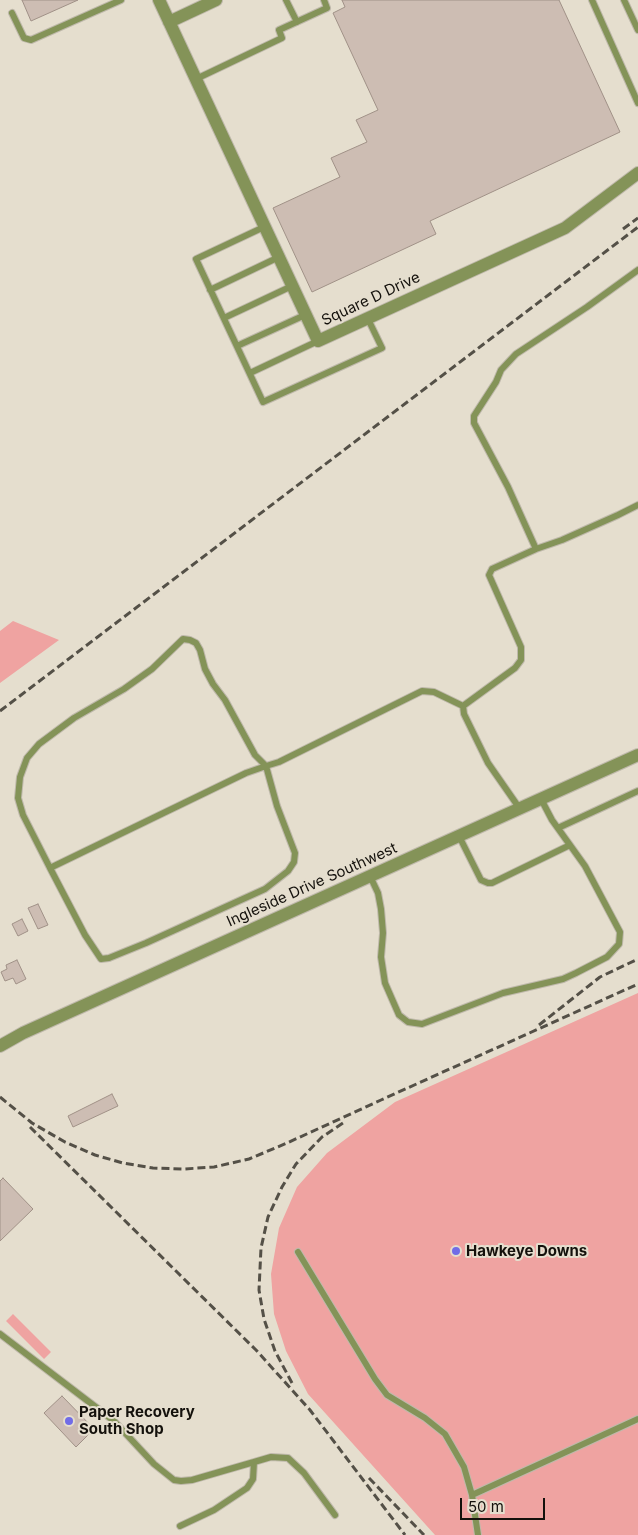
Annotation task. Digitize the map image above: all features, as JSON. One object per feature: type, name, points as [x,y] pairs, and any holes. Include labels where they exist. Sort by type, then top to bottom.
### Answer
[{"type":"street","name":"Square D Drive","points":[[159,0],[318,341],[566,228],[638,173]]},
{"type":"street","points":[[169,22],[216,0]]},
{"type":"street","name":"Ingleside Drive Southwest","points":[[0,1046],[30,1030],[638,756]]},
{"type":"lane","points":[[12,13],[24,38],[32,40],[121,0]]},
{"type":"lane","points":[[286,0],[297,22]]},
{"type":"lane","points":[[196,79],[282,38],[279,30],[327,8],[324,0]]},
{"type":"lane","points":[[592,0],[638,103]]},
{"type":"lane","points":[[624,0],[638,30]]},
{"type":"lane","points":[[264,227],[196,259],[263,402],[382,348],[368,318]]},
{"type":"lane","points":[[210,290],[279,257]]},
{"type":"lane","points":[[536,549],[508,487],[474,423],[474,416],[496,382],[501,370],[516,354],[587,307],[638,270]]},
{"type":"lane","points":[[224,318],[292,286]]},
{"type":"lane","points":[[237,346],[305,314]]},
{"type":"lane","points":[[250,374],[318,341]]},
{"type":"lane","points":[[463,706],[515,668],[521,660],[521,647],[489,575],[492,569],[536,549],[562,540],[638,505]]},
{"type":"lane","points":[[183,639],[196,643],[205,669],[213,684],[225,700],[255,755],[266,766],[277,806],[295,853],[294,862],[288,871],[265,889],[146,943],[109,958],[101,959],[85,935],[50,868],[23,814],[18,798],[20,777],[27,758],[39,744],[74,718],[124,689],[152,669],[183,639]]},
{"type":"lane","points":[[50,868],[246,773],[279,762],[422,691],[434,692],[463,706]]},
{"type":"lane","points":[[463,706],[464,714],[488,764],[520,809]]},
{"type":"lane","points":[[558,828],[638,791]]},
{"type":"lane","points":[[370,876],[378,893],[381,909],[383,933],[381,956],[385,983],[399,1015],[408,1022],[422,1024],[502,993],[563,979],[607,957],[619,944],[620,932],[585,866],[558,828],[541,799]]},
{"type":"lane","points":[[459,836],[481,880],[488,883],[492,883],[570,845]]},
{"type":"lane","points":[[298,1252],[375,1379],[387,1395],[425,1418],[445,1434],[464,1467],[472,1494],[478,1535]]},
{"type":"lane","points":[[0,1334],[114,1421],[154,1464],[174,1480],[192,1480],[280,1456],[293,1461],[335,1515]]},
{"type":"lane","points":[[472,1494],[638,1419]]},
{"type":"lane","points":[[180,1526],[214,1510],[247,1488],[253,1479],[254,1462]]},
{"type":"shaded area","points":[[13,621],[59,640],[0,683],[0,631]]},
{"type":"shaded area","name":"Hawkeye Downs","points":[[638,993],[638,1535],[435,1535],[308,1394],[286,1351],[274,1314],[271,1274],[279,1228],[297,1187],[327,1153],[395,1102]]},
{"type":"shaded area","points":[[13,1314],[51,1352],[44,1359],[6,1321]]},
{"type":"building","points":[[22,0],[78,0],[31,21]]},
{"type":"building","points":[[342,0],[559,0],[620,132],[430,221],[436,234],[312,292],[273,208],[340,177],[331,158],[367,142],[356,120],[378,110],[333,13],[345,7]]},
{"type":"building","points":[[38,904],[48,925],[38,929],[28,908]]},
{"type":"building","points":[[22,919],[28,931],[18,936],[12,924]]},
{"type":"building","points":[[17,960],[26,979],[16,984],[13,978],[5,981],[1,972],[7,969],[6,965]]},
{"type":"building","points":[[112,1094],[118,1106],[73,1127],[68,1116]]},
{"type":"building","points":[[3,1178],[33,1209],[0,1241],[0,1181]]},
{"type":"building","name":"Paper Recovery South Shop","points":[[62,1396],[94,1429],[76,1447],[44,1413]]},
{"type":"railway","points":[[623,229],[638,218]]},
{"type":"railway","points":[[0,711],[638,227]]},
{"type":"railway","points":[[539,1025],[600,977],[638,959]]},
{"type":"railway","points":[[0,1097],[32,1123],[65,1142],[95,1155],[123,1163],[153,1168],[184,1169],[214,1167],[249,1159],[287,1143],[638,984]]},
{"type":"railway","points":[[292,1383],[275,1351],[264,1319],[259,1290],[261,1248],[268,1217],[282,1187],[296,1164],[322,1137],[343,1123]]},
{"type":"railway","points":[[30,1127],[256,1350],[310,1410],[405,1535]]},
{"type":"railway","points":[[369,1478],[424,1535]]},
{"type":"place","name":"Hawkeye Downs","points":[[456,1251]]},
{"type":"place","name":"Paper Recovery South Shop","points":[[69,1421]]}]
